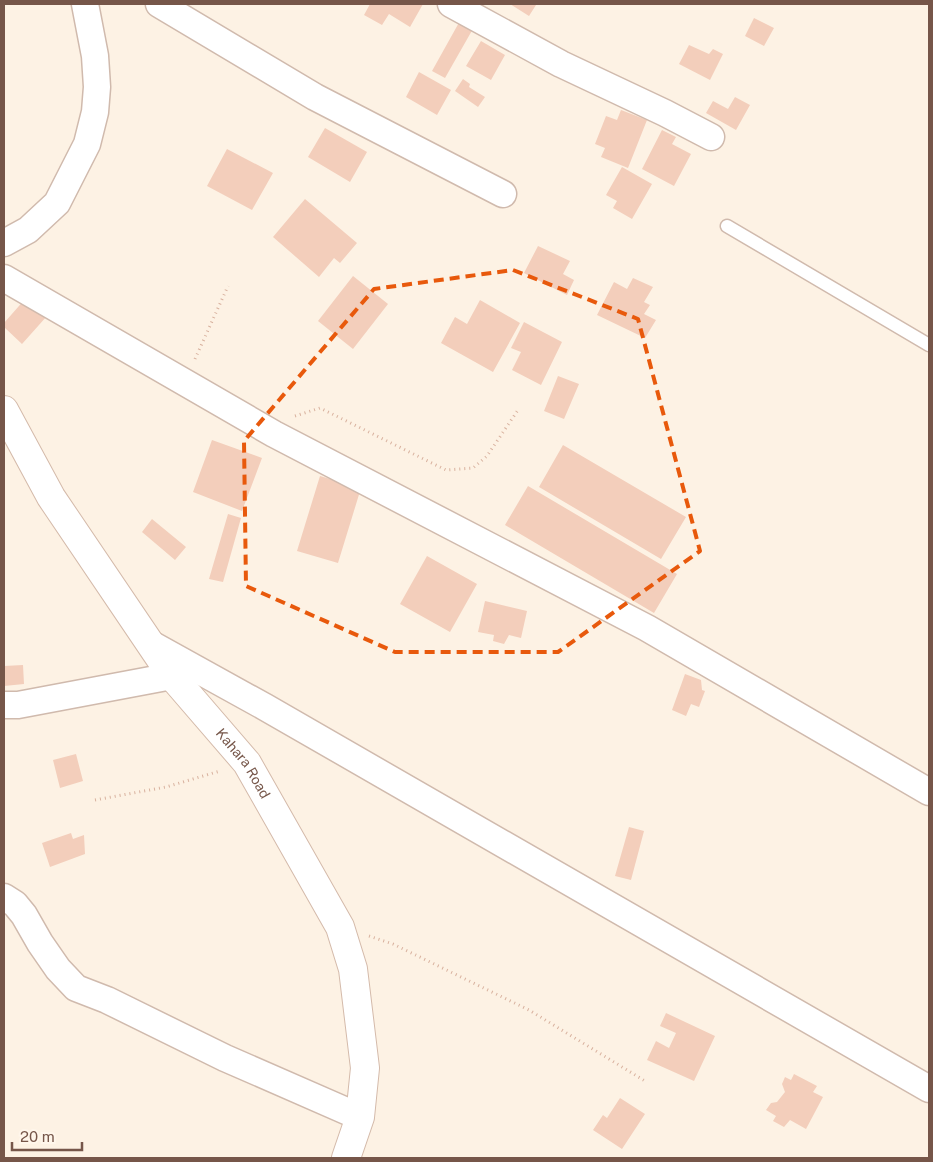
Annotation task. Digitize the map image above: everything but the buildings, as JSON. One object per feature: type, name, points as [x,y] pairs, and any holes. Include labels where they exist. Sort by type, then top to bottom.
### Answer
[{"type":"street","points":[[4,243],[28,230],[57,203],[87,144],[95,112],[97,87],[95,56],[85,4]]},
{"type":"street","points":[[159,4],[315,97],[503,194]]},
{"type":"street","points":[[451,4],[561,64],[711,137]]},
{"type":"street","points":[[4,278],[274,434],[647,628],[929,792]]},
{"type":"street","name":"Kahara Road","points":[[4,410],[51,497],[172,676],[247,763],[340,927],[353,969],[365,1068],[360,1117],[346,1158]]},
{"type":"street","points":[[151,644],[265,707],[929,1089]]},
{"type":"street","points":[[4,705],[18,705],[172,676]]},
{"type":"street","points":[[4,897],[15,904],[24,915],[58,970],[76,988],[107,1000],[225,1058],[360,1117]]},
{"type":"lane","points":[[727,226],[929,345]]},
{"type":"path","points":[[184,382],[228,286]]},
{"type":"path","points":[[320,408],[446,470],[473,468],[487,456],[518,410]]},
{"type":"path","points":[[95,800],[166,787],[247,763]]},
{"type":"path","points":[[340,927],[393,944],[529,1010],[645,1081]]},
{"type":"highlighted area","points":[[513,270],[638,319],[700,551],[558,652],[395,652],[246,586],[244,441],[374,289]]}]
